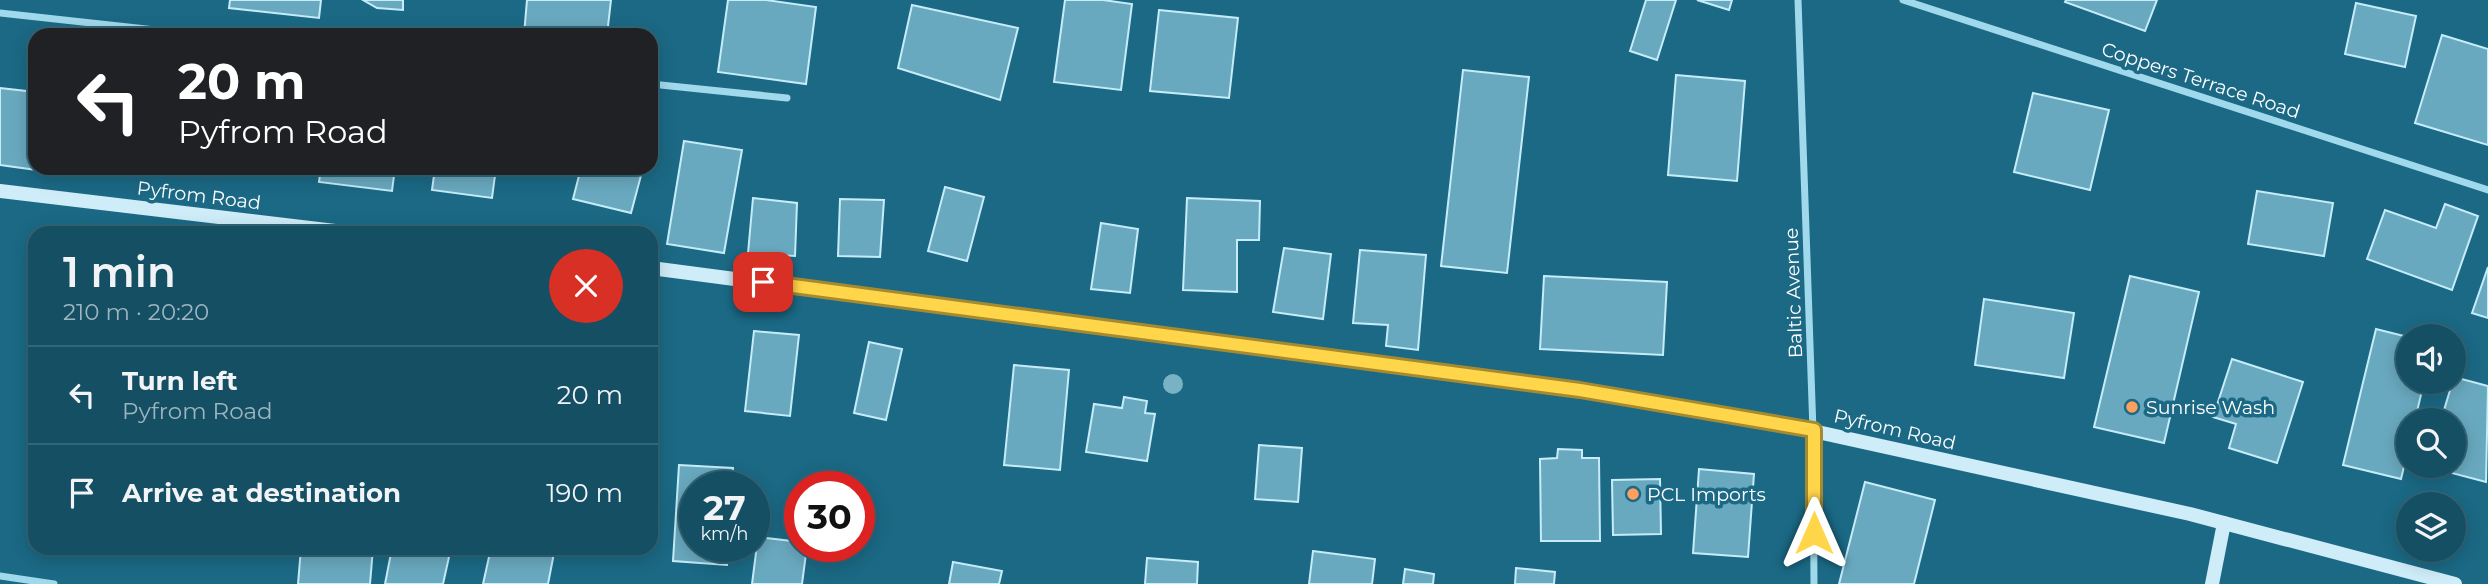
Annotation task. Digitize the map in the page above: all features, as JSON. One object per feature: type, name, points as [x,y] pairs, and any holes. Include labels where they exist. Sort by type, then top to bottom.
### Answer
[{"type":"street","name":"Baltic Avenue","points":[[1798,0],[1814,430],[1814,584]]},
{"type":"street","name":"Coppers Terrace Road","points":[[1903,0],[2488,190]]},
{"type":"street","points":[[0,13],[137,28]]},
{"type":"street","points":[[658,85],[786,98]]},
{"type":"street","name":"Pyfrom Road","points":[[0,191],[293,226]]},
{"type":"street","name":"Pyfrom Road","points":[[658,269],[1580,390],[1814,430],[2224,523],[2455,584]]},
{"type":"street","points":[[2212,584],[2224,523]]},
{"type":"street","points":[[0,576],[54,584]]},
{"type":"building","points":[[230,0],[321,0],[319,18],[229,8]]},
{"type":"building","points":[[363,0],[403,0],[403,10],[377,8]]},
{"type":"building","points":[[527,0],[611,0],[608,28],[525,28]]},
{"type":"building","points":[[728,0],[766,0],[816,7],[806,84],[718,72]]},
{"type":"building","points":[[1065,0],[1103,0],[1132,4],[1121,90],[1054,82]]},
{"type":"building","points":[[1646,0],[1676,0],[1657,60],[1630,51]]},
{"type":"building","points":[[1697,0],[1732,0],[1729,10]]},
{"type":"building","points":[[2157,0],[2145,31],[2065,2]]},
{"type":"building","points":[[2356,3],[2416,16],[2405,67],[2345,54]]},
{"type":"building","points":[[912,5],[1018,28],[1000,100],[898,68]]},
{"type":"building","points":[[1159,10],[1238,18],[1229,98],[1150,91]]},
{"type":"building","points":[[2442,35],[2488,49],[2488,145],[2415,123]]},
{"type":"building","points":[[1463,70],[1529,77],[1507,273],[1441,266]]},
{"type":"building","points":[[1676,75],[1745,81],[1737,181],[1668,175]]},
{"type":"building","points":[[0,88],[28,91],[28,169],[0,165]]},
{"type":"building","points":[[2033,93],[2109,110],[2090,190],[2014,172]]},
{"type":"building","points":[[684,141],[742,150],[724,253],[667,244]]},
{"type":"building","points":[[320,175],[394,175],[392,191],[319,182]]},
{"type":"building","points":[[434,175],[495,175],[492,198],[432,190]]},
{"type":"building","points":[[579,175],[641,175],[631,213],[573,199]]},
{"type":"building","points":[[945,187],[984,197],[967,261],[928,251]]},
{"type":"building","points":[[2257,191],[2333,203],[2324,256],[2248,244]]},
{"type":"building","points":[[753,198],[797,203],[795,256],[748,253]]},
{"type":"building","points":[[1187,198],[1260,201],[1259,240],[1237,240],[1237,292],[1183,290]]},
{"type":"building","points":[[840,199],[884,200],[880,257],[838,256]]},
{"type":"building","points":[[2445,204],[2478,216],[2452,290],[2367,259],[2385,210],[2436,228]]},
{"type":"building","points":[[1101,223],[1138,229],[1130,293],[1091,289]]},
{"type":"building","points":[[1284,248],[1331,254],[1323,319],[1273,312]]},
{"type":"building","points":[[1360,250],[1426,255],[1418,350],[1386,346],[1388,325],[1353,323]]},
{"type":"building","points":[[2488,267],[2488,318],[2472,313]]},
{"type":"building","points":[[1544,276],[1667,282],[1663,355],[1540,349]]},
{"type":"building","points":[[2130,276],[2199,292],[2164,443],[2094,427]]},
{"type":"building","points":[[1984,299],[2074,313],[2064,378],[1975,365]]},
{"type":"building","points":[[2376,329],[2396,334],[2396,394],[2421,394],[2418,408],[2396,408],[2396,478],[2343,465]]},
{"type":"building","points":[[754,331],[799,335],[790,416],[745,411]]},
{"type":"building","points":[[869,342],[902,349],[886,420],[854,413]]},
{"type":"building","points":[[2232,359],[2303,382],[2277,463],[2229,448],[2236,424],[2213,417]]},
{"type":"building","points":[[1014,365],[1069,370],[1060,470],[1004,465]]},
{"type":"building","points":[[2466,380],[2488,386],[2486,482],[2466,477],[2466,408],[2445,408],[2449,394],[2466,394]]},
{"type":"building","points":[[1124,397],[1147,401],[1145,413],[1155,414],[1147,461],[1086,452],[1094,404],[1122,408]]},
{"type":"building","points":[[1259,445],[1302,448],[1298,502],[1255,499]]},
{"type":"building","points":[[1558,449],[1582,450],[1582,458],[1599,458],[1600,541],[1541,541],[1540,459],[1557,458]]},
{"type":"building","points":[[679,465],[733,468],[733,471],[679,471],[679,561],[673,561]]},
{"type":"building","points":[[1699,469],[1754,474],[1748,557],[1693,553]]},
{"type":"building","points":[[1660,479],[1661,534],[1613,535],[1612,480]]},
{"type":"building","points":[[1865,482],[1935,500],[1914,584],[1839,584]]},
{"type":"building","points":[[770,538],[784,540],[784,562],[805,562],[802,584],[752,584],[755,562],[770,562]]},
{"type":"building","points":[[1313,551],[1375,559],[1372,584],[1309,584]]},
{"type":"building","points":[[300,555],[372,555],[370,584],[298,584]]},
{"type":"building","points":[[391,555],[449,555],[443,584],[385,584]]},
{"type":"building","points":[[489,555],[554,555],[548,584],[483,584]]},
{"type":"building","points":[[1147,558],[1198,562],[1197,584],[1145,584]]},
{"type":"building","points":[[686,562],[727,562],[727,565]]},
{"type":"building","points":[[953,562],[1002,571],[999,584],[949,584]]},
{"type":"building","points":[[1516,568],[1555,572],[1554,584],[1515,584]]},
{"type":"building","points":[[1405,569],[1434,574],[1433,584],[1403,584]]},
{"type":"place","name":"Sunrise Wash","points":[[2132,407]]},
{"type":"place","name":"PCL Imports","points":[[1633,494]]},
{"type":"route","points":[[763,282],[1580,390],[1814,430],[1814,533]]}]
